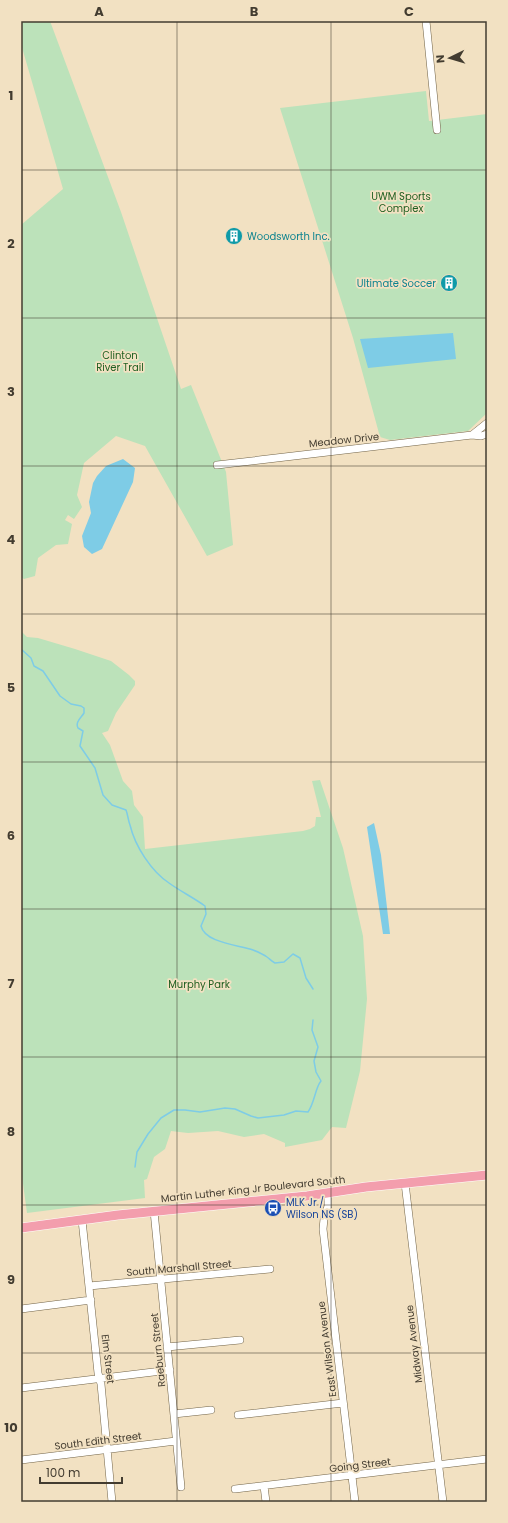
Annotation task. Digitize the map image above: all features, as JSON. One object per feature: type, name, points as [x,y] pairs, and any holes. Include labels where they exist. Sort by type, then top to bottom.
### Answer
[{"type":"main road","name":"Martin Luther King Jr Boulevard South","points":[[21,1228],[154,1211],[328,1194],[366,1187],[487,1175]]},
{"type":"street","points":[[426,21],[437,130]]},
{"type":"street","points":[[472,435],[487,423]]},
{"type":"street","name":"Meadow Drive","points":[[217,465],[472,435],[481,436],[487,434]]},
{"type":"street","name":"Midway Avenue","points":[[405,1183],[444,1502]]},
{"type":"street","name":"East Wilson Avenue","points":[[328,1194],[328,1206],[323,1229],[355,1502]]},
{"type":"street","name":"Raeburn Street","points":[[154,1211],[181,1487]]},
{"type":"street","name":"Elm Street","points":[[82,1220],[112,1502]]},
{"type":"street","name":"South Marshall Street","points":[[89,1286],[270,1270]]},
{"type":"street","points":[[21,1309],[91,1300]]},
{"type":"street","points":[[167,1347],[240,1340]]},
{"type":"street","points":[[21,1388],[170,1370]]},
{"type":"street","points":[[238,1415],[343,1402]]},
{"type":"street","points":[[174,1414],[211,1410]]},
{"type":"street","name":"South Edith Street","points":[[21,1460],[176,1441]]},
{"type":"street","name":"Going Street","points":[[235,1489],[487,1460]]},
{"type":"street","points":[[264,1486],[266,1502]]},
{"type":"green space","name":"Clinton River Trail","points":[[21,21],[50,21],[121,212],[181,389],[191,385],[226,472],[233,545],[207,556],[145,446],[116,436],[84,463],[77,495],[82,507],[74,519],[68,515],[65,520],[72,524],[68,544],[56,545],[38,558],[35,576],[24,579],[21,577],[21,225],[63,189],[21,44]]},
{"type":"green space","name":"UWM Sports Complex","points":[[426,91],[429,121],[487,114],[487,413],[468,431],[390,440],[380,437],[353,338],[280,108]]},
{"type":"green space","name":"Murphy Park","points":[[21,631],[27,637],[38,638],[111,661],[135,681],[135,685],[116,713],[108,731],[102,733],[110,745],[123,781],[132,791],[134,805],[143,817],[145,849],[310,829],[315,826],[316,817],[321,817],[312,781],[320,780],[343,848],[363,936],[367,999],[360,1071],[346,1128],[332,1127],[322,1140],[285,1147],[285,1143],[264,1134],[244,1137],[218,1131],[188,1133],[171,1131],[165,1149],[154,1157],[147,1179],[144,1180],[145,1198],[27,1213],[21,1169]]},
{"type":"water","points":[[453,333],[456,359],[368,368],[360,339]]},
{"type":"water","points":[[123,459],[135,468],[133,482],[102,549],[92,554],[84,547],[82,536],[91,513],[89,502],[93,483],[106,466]]},
{"type":"water","points":[[374,823],[381,855],[390,934],[383,934],[367,827]]},
{"type":"waterway","points":[[21,649],[31,658],[34,666],[43,671],[60,696],[71,704],[84,708],[84,713],[77,724],[78,728],[83,731],[80,746],[95,768],[103,795],[112,805],[126,810],[132,833],[140,849],[156,872],[169,883],[205,906],[206,914],[201,926],[204,932],[216,940],[259,952],[275,963],[284,962],[293,954],[300,958],[306,978],[313,989]]},
{"type":"waterway","points":[[135,1167],[137,1152],[148,1134],[161,1118],[174,1110],[200,1112],[225,1108],[235,1109],[258,1118],[284,1115],[296,1111],[308,1112],[317,1087],[321,1081],[316,1072],[314,1061],[318,1047],[312,1030],[313,1020]]},
{"type":"place","name":"Woodsworth Inc.","points":[[234,236]]},
{"type":"place","name":"Ultimate Soccer","points":[[449,283]]},
{"type":"place","name":"MLK Jr / Wilson NS (SB)","points":[[273,1208]]}]
